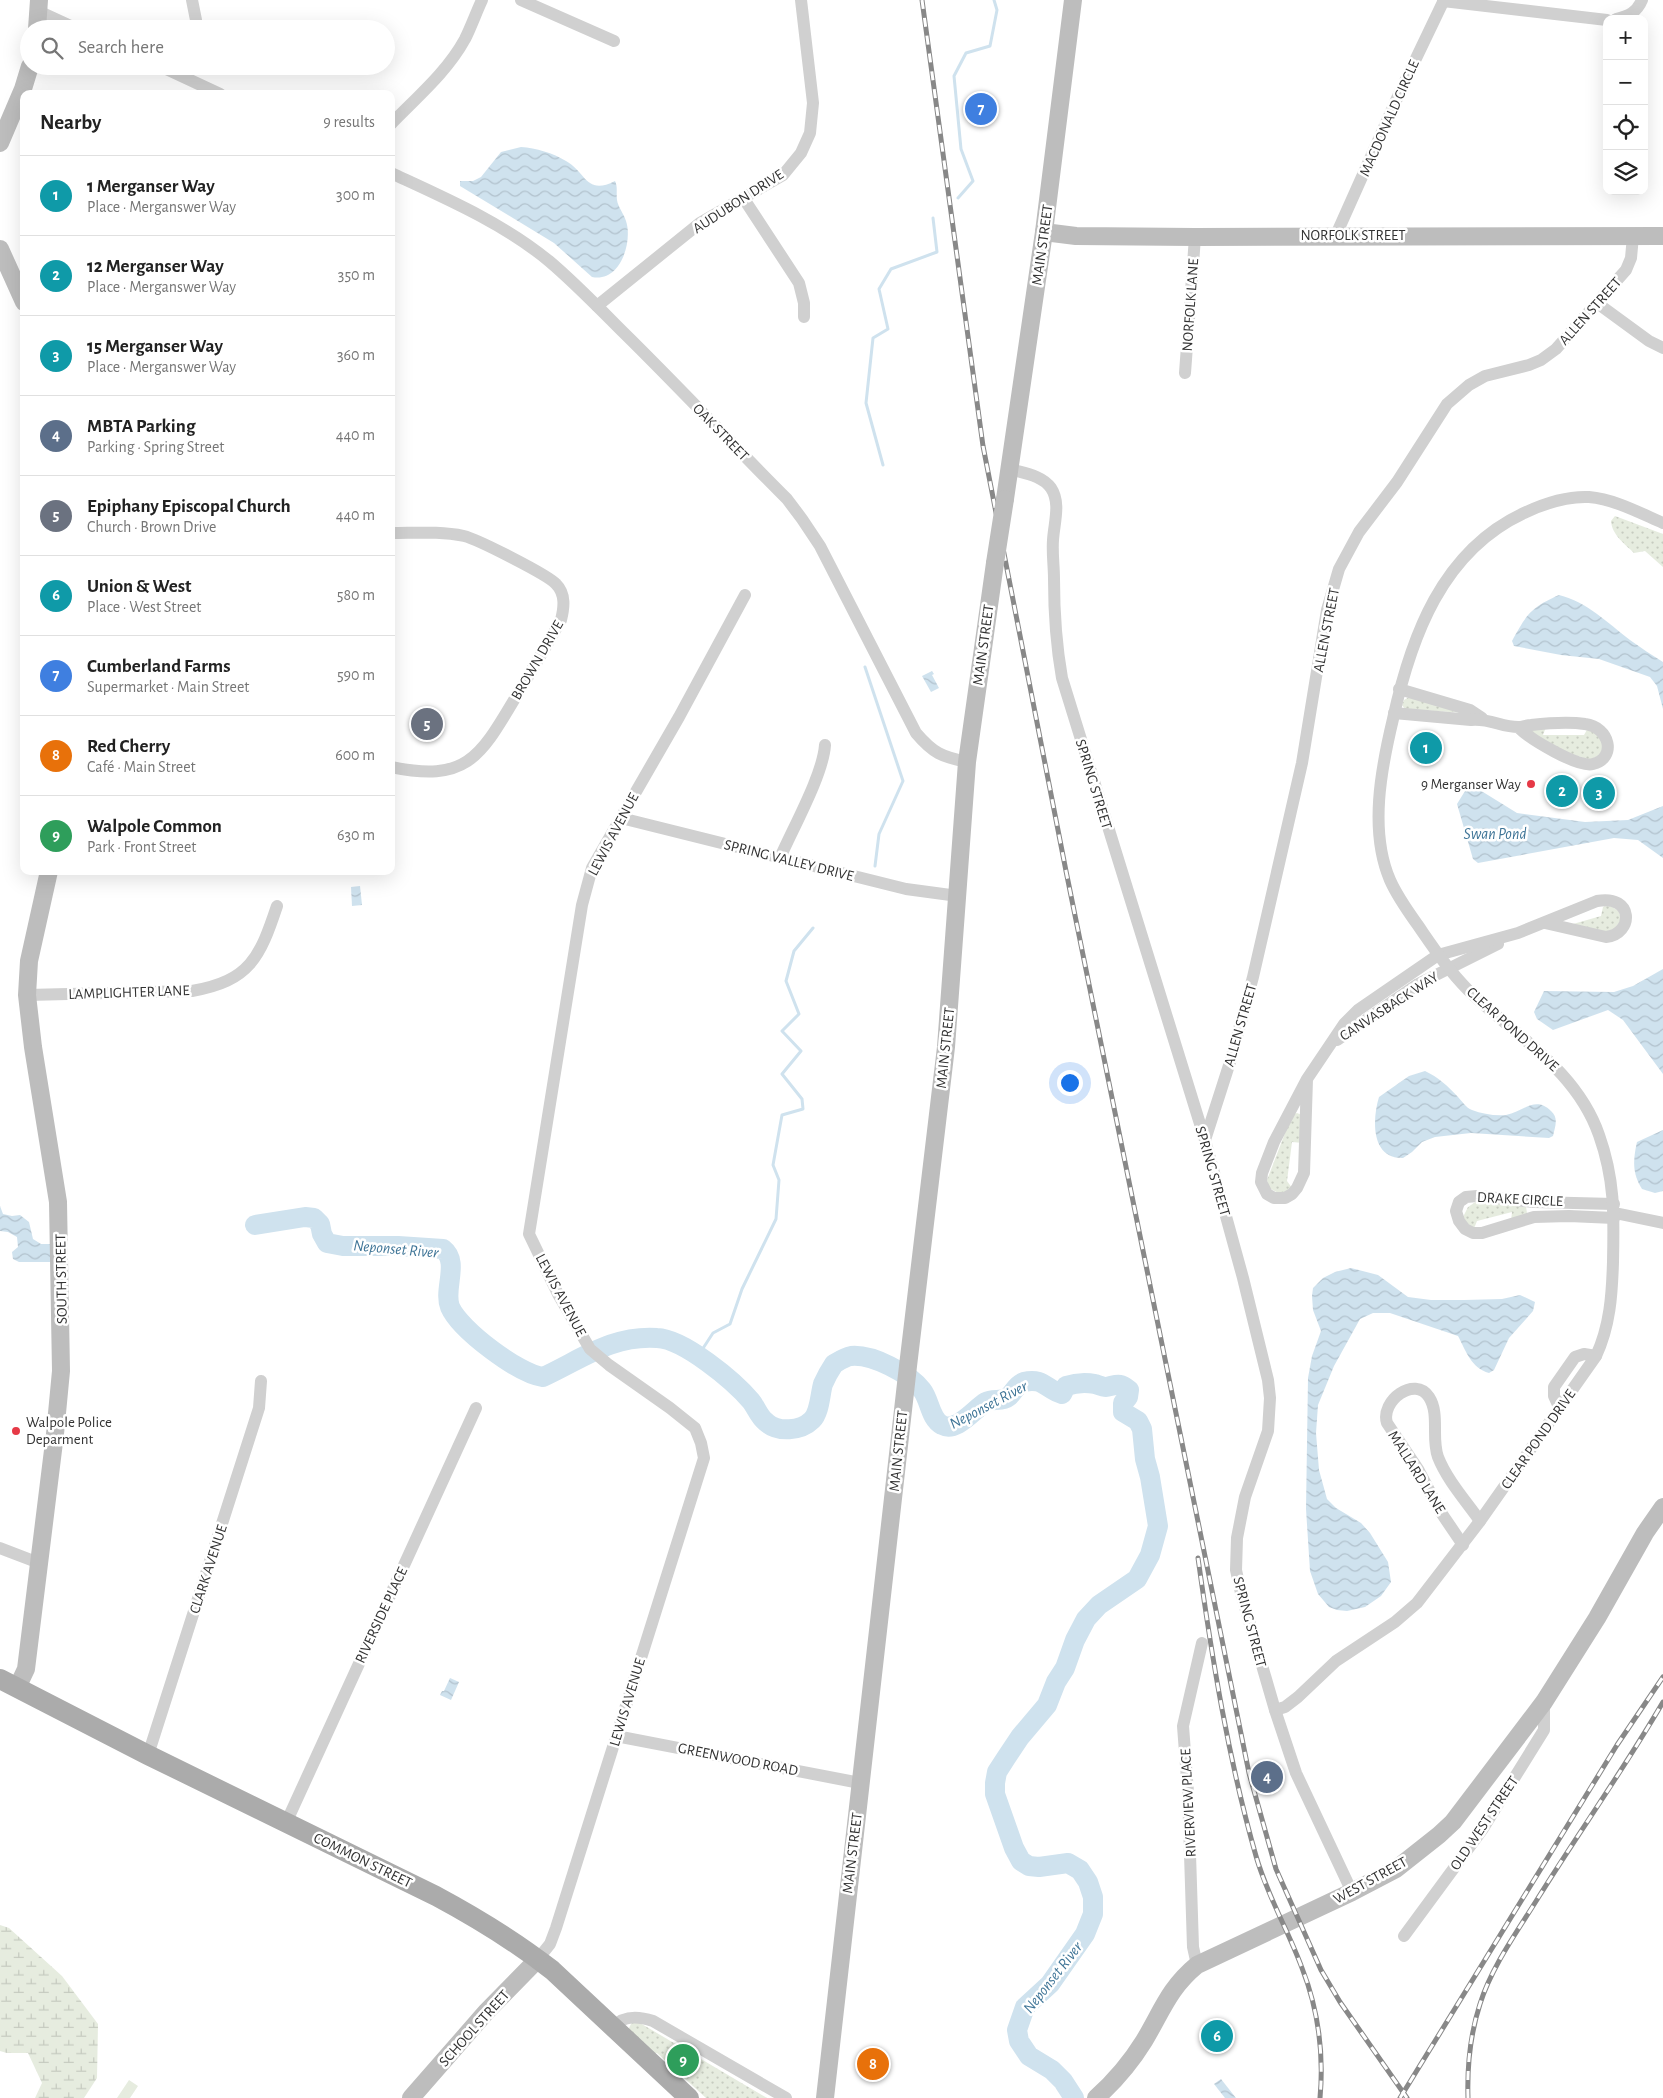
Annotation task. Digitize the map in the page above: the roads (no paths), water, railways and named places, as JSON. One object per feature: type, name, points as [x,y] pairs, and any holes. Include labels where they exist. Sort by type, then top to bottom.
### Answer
[{"type":"main road","name":"MAIN STREET","points":[[825,2098],[905,1388],[946,1048],[967,762],[1044,232],[1072,0]]},
{"type":"main road","points":[[37,20],[38,6]]},
{"type":"main road","points":[[23,90],[27,75]]},
{"type":"main road","points":[[0,143],[20,96]]},
{"type":"main road","name":"NORFOLK STREET","points":[[1044,232],[1076,236],[1194,237],[1663,236]]},
{"type":"main road","points":[[0,250],[20,293]]},
{"type":"main road","name":"SOUTH STREET","points":[[9,1684],[26,1669],[61,1371],[60,1225],[55,1176],[34,1056],[27,995],[29,961],[48,875]]},
{"type":"main road","name":"WEST STREET","points":[[1096,2098],[1127,2066],[1145,2040],[1177,1983],[1197,1964],[1352,1892],[1396,1869],[1421,1851],[1446,1828],[1544,1702],[1597,1618],[1645,1533],[1663,1507]]},
{"type":"main road","name":"COMMON STREET","points":[[9,1684],[481,1920],[538,1959],[689,2098]]},
{"type":"main road","name":"SCHOOL STREET","points":[[411,2098],[487,2011],[538,1959]]},
{"type":"street","points":[[192,0],[196,20]]},
{"type":"street","points":[[395,120],[434,81],[455,55],[465,39],[482,0]]},
{"type":"street","points":[[521,0],[614,40]]},
{"type":"street","name":"AUDUBON DRIVE","points":[[597,306],[700,223],[783,175],[801,153],[810,133],[813,118],[813,90],[800,0]]},
{"type":"street","points":[[1631,15],[1639,7],[1642,0]]},
{"type":"street","name":"MACDONALD CIRCLE","points":[[1336,236],[1444,1],[1603,20]]},
{"type":"street","points":[[38,6],[62,20]]},
{"type":"street","points":[[186,75],[213,90]]},
{"type":"street","name":"OAK STREET","points":[[395,175],[444,197],[507,232],[549,261],[670,379],[802,519],[820,546],[916,733],[934,752],[946,758],[967,762]]},
{"type":"street","points":[[744,199],[799,283],[804,303],[804,317]]},
{"type":"street","name":"ALLEN STREET","points":[[1205,1140],[1231,1059],[1253,977],[1302,763],[1327,610],[1339,569],[1359,532],[1397,482],[1447,404],[1469,385],[1485,376],[1529,365],[1541,360],[1556,349],[1626,270],[1631,258],[1633,236]]},
{"type":"street","name":"NORFOLK LANE","points":[[1185,372],[1194,237]]},
{"type":"street","points":[[1597,303],[1649,341],[1663,348]]},
{"type":"street","name":"SPRING STREET","points":[[1010,469],[1044,481],[1051,488],[1054,497],[1056,508],[1053,541],[1053,605],[1056,646],[1062,678],[1205,1140],[1263,1358],[1270,1398],[1268,1431],[1245,1497],[1235,1553],[1241,1593],[1275,1710],[1296,1773],[1352,1892]]},
{"type":"street","name":"CLEAR POND DRIVE","points":[[1275,1710],[1298,1697],[1336,1661],[1406,1613],[1436,1580],[1560,1409],[1596,1356],[1604,1340],[1609,1317],[1614,1212],[1610,1170],[1598,1130],[1583,1101],[1546,1057],[1470,991],[1448,968],[1394,888],[1382,854],[1380,803],[1386,746],[1399,689],[1414,641],[1437,592],[1464,558],[1496,529],[1535,508],[1570,499],[1589,497],[1634,510],[1663,523]]},
{"type":"street","name":"BROWN DRIVE","points":[[395,533],[448,533],[467,537],[481,543],[557,584],[563,596],[564,610],[561,620],[491,739],[478,755],[459,766],[439,771],[418,772],[395,768]]},
{"type":"street","name":"LEWIS AVENUE","points":[[538,1959],[550,1944],[556,1928],[704,1458],[695,1428],[594,1352],[558,1294],[529,1234],[582,905],[592,868],[679,717],[745,595]]},
{"type":"street","points":[[1399,689],[1470,710],[1482,718],[1519,728],[1526,735],[1547,748],[1582,765],[1596,764],[1605,756],[1608,750],[1608,742],[1604,732],[1597,727],[1585,724],[1564,722],[1530,725],[1519,728]]},
{"type":"street","points":[[1394,713],[1471,720],[1482,718]]},
{"type":"street","points":[[780,858],[818,772],[825,754],[826,745]]},
{"type":"street","name":"SPRING VALLEY DRIVE","points":[[620,818],[906,889],[958,896]]},
{"type":"street","points":[[1518,933],[1598,901],[1608,899],[1618,902],[1623,907],[1625,916],[1622,930],[1615,936],[1606,937],[1545,923]]},
{"type":"street","name":"LAMPLIGHTER LANE","points":[[27,995],[192,991],[218,985],[245,969],[256,956],[264,943],[278,906]]},
{"type":"street","name":"CANVASBACK WAY","points":[[1307,1079],[1304,1172],[1297,1188],[1292,1194],[1285,1198],[1274,1198],[1267,1194],[1261,1182],[1262,1173],[1274,1142],[1307,1079],[1344,1024],[1358,1010],[1438,955],[1518,933]]},
{"type":"street","name":"CANVASBACK WAY","points":[[1331,1044],[1418,984],[1448,968],[1459,965],[1518,933]]},
{"type":"street","name":"DRAKE CIRCLE","points":[[1477,1196],[1614,1212],[1534,1217],[1482,1233],[1473,1233],[1465,1229],[1459,1221],[1456,1211],[1459,1202],[1466,1197],[1477,1196]]},
{"type":"street","points":[[1534,1202],[1534,1217]]},
{"type":"street","points":[[1614,1212],[1663,1223]]},
{"type":"street","name":"CLARK AVENUE","points":[[148,1755],[259,1408],[261,1382]]},
{"type":"street","name":"MALLARD LANE","points":[[1463,1544],[1440,1511],[1418,1469],[1387,1424],[1384,1416],[1386,1409],[1398,1395],[1412,1388],[1424,1390],[1428,1395],[1432,1402],[1434,1438],[1438,1457],[1454,1485],[1480,1521]]},
{"type":"street","name":"RIVERSIDE PLACE","points":[[286,1822],[476,1408]]},
{"type":"street","points":[[0,1548],[39,1563]]},
{"type":"street","name":"RIVERVIEW PLACE","points":[[1197,1964],[1194,1947],[1184,1726],[1202,1642]]},
{"type":"street","name":"OLD WEST STREET","points":[[1404,1936],[1482,1830],[1544,1730],[1544,1702]]},
{"type":"street","name":"GREENWOOD ROAD","points":[[616,1736],[860,1783]]},
{"type":"street","points":[[613,2027],[629,2017],[644,2018],[786,2098]]},
{"type":"water","points":[[521,147],[544,151],[561,158],[573,166],[592,184],[598,186],[615,181],[618,203],[626,221],[628,239],[622,259],[610,274],[602,277],[592,277],[554,243],[460,186],[460,181],[473,181],[481,177],[501,152]]},
{"type":"water","points":[[1559,595],[1588,608],[1663,662],[1663,709],[1657,686],[1650,677],[1599,659],[1561,655],[1514,646],[1512,641],[1530,613],[1535,608]]},
{"type":"water","points":[[932,671],[934,674],[932,675],[939,688],[931,692],[922,676]]},
{"type":"water","name":"Swan Pond","points":[[1474,789],[1483,792],[1517,813],[1585,822],[1628,820],[1663,806],[1663,858],[1638,840],[1614,838],[1478,863],[1473,859],[1457,804],[1465,791]]},
{"type":"water","points":[[360,886],[362,905],[352,906],[351,887]]},
{"type":"water","points":[[1663,969],[1663,1074],[1623,1020],[1608,1010],[1553,1030],[1537,1019],[1534,1012],[1544,991],[1614,992],[1633,986]]},
{"type":"water","points":[[1425,1071],[1443,1082],[1470,1109],[1484,1114],[1506,1115],[1534,1104],[1545,1106],[1555,1117],[1556,1123],[1553,1136],[1549,1138],[1471,1133],[1435,1137],[1422,1142],[1403,1158],[1392,1157],[1379,1145],[1376,1136],[1375,1116],[1379,1097],[1409,1076]]},
{"type":"water","points":[[1663,1130],[1663,1191],[1655,1193],[1642,1189],[1636,1177],[1635,1155],[1637,1142]]},
{"type":"water","points":[[0,1206],[3,1214],[20,1215],[29,1222],[33,1239],[41,1244],[52,1244],[54,1262],[19,1262],[13,1259],[12,1252],[18,1247],[17,1237],[8,1232],[0,1231]]},
{"type":"water","points":[[1351,1268],[1378,1275],[1408,1297],[1431,1300],[1464,1300],[1502,1299],[1520,1295],[1535,1302],[1533,1311],[1509,1338],[1494,1370],[1489,1373],[1473,1363],[1458,1336],[1390,1313],[1373,1313],[1360,1319],[1334,1366],[1318,1405],[1316,1433],[1319,1470],[1327,1499],[1336,1508],[1361,1523],[1370,1533],[1388,1562],[1391,1582],[1381,1596],[1365,1607],[1347,1611],[1329,1607],[1318,1594],[1310,1571],[1306,1509],[1308,1378],[1312,1356],[1321,1331],[1313,1310],[1313,1288],[1323,1278],[1335,1272]]},
{"type":"water","points":[[450,1678],[459,1682],[451,1700],[440,1695]]},
{"type":"water","points":[[1221,2079],[1236,2098],[1225,2098],[1214,2084]]},
{"type":"waterway","points":[[958,198],[973,181],[961,149],[954,76],[966,53],[990,46],[997,10],[994,0]]},
{"type":"waterway","points":[[883,465],[866,403],[873,338],[888,329],[879,289],[891,269],[937,252],[933,218]]},
{"type":"waterway","points":[[865,667],[903,781],[879,834],[875,866]]},
{"type":"waterway","points":[[698,1356],[713,1333],[730,1324],[742,1289],[776,1219],[779,1180],[773,1165],[782,1115],[803,1109],[802,1099],[782,1074],[801,1051],[782,1031],[799,1014],[786,981],[794,951],[813,928]]},
{"type":"waterway","name":"Neponset River","points":[[255,1225],[305,1217],[314,1218],[320,1224],[322,1234],[327,1243],[343,1246],[398,1246],[443,1249],[448,1254],[451,1268],[448,1292],[450,1307],[465,1327],[477,1338],[491,1350],[520,1368],[543,1377],[611,1344],[641,1338],[668,1340],[681,1345],[708,1362],[751,1401],[764,1420],[777,1428],[796,1428],[812,1420],[818,1408],[823,1384],[834,1364],[851,1356],[860,1356],[879,1361],[908,1377],[925,1394],[938,1422],[948,1427],[959,1423],[986,1402],[1006,1398],[1024,1382],[1036,1381],[1062,1394],[1066,1386],[1080,1383],[1091,1383],[1106,1387],[1120,1385],[1129,1390],[1128,1397],[1123,1403],[1123,1412],[1138,1421],[1142,1429],[1145,1459],[1158,1526],[1150,1555],[1137,1579],[1099,1605],[1086,1619],[1047,1705],[1020,1737],[997,1772],[995,1783],[995,1794],[1014,1848],[1021,1861],[1029,1866],[1039,1867],[1068,1863],[1080,1870],[1088,1882],[1093,1897],[1093,1914],[1085,1934],[1050,1984],[1025,2007],[1017,2030],[1019,2041],[1029,2056],[1052,2070],[1063,2081],[1074,2098]]},
{"type":"railway","points":[[922,0],[983,446],[1066,871],[1249,1773],[1276,1869],[1321,1970],[1340,2002],[1407,2098]]},
{"type":"railway","points":[[1198,1558],[1222,1708],[1246,1819],[1261,1870],[1308,1984],[1316,2016],[1321,2065],[1320,2098]]},
{"type":"railway","points":[[1400,2098],[1617,1745],[1663,1677]]},
{"type":"railway","points":[[1468,2098],[1468,2074],[1472,2039],[1480,2004],[1491,1976],[1514,1936],[1633,1752],[1663,1702]]},
{"type":"place","name":"Cumberland Farms","points":[[981,109]]},
{"type":"place","name":"Epiphany Episcopal Church","points":[[427,724]]},
{"type":"place","name":"1 Merganser Way","points":[[1426,748]]},
{"type":"place","name":"9 Merganser Way","points":[[1531,784]]},
{"type":"place","name":"12 Merganser Way","points":[[1562,791]]},
{"type":"place","name":"15 Merganser Way","points":[[1599,793]]},
{"type":"place","name":"Walpole Police Deparment","points":[[16,1431]]},
{"type":"place","name":"MBTA Parking","points":[[1267,1777]]},
{"type":"place","name":"Union & West","points":[[1217,2036]]},
{"type":"place","name":"Walpole Common","points":[[683,2060]]},
{"type":"place","name":"Red Cherry","points":[[873,2064]]}]
